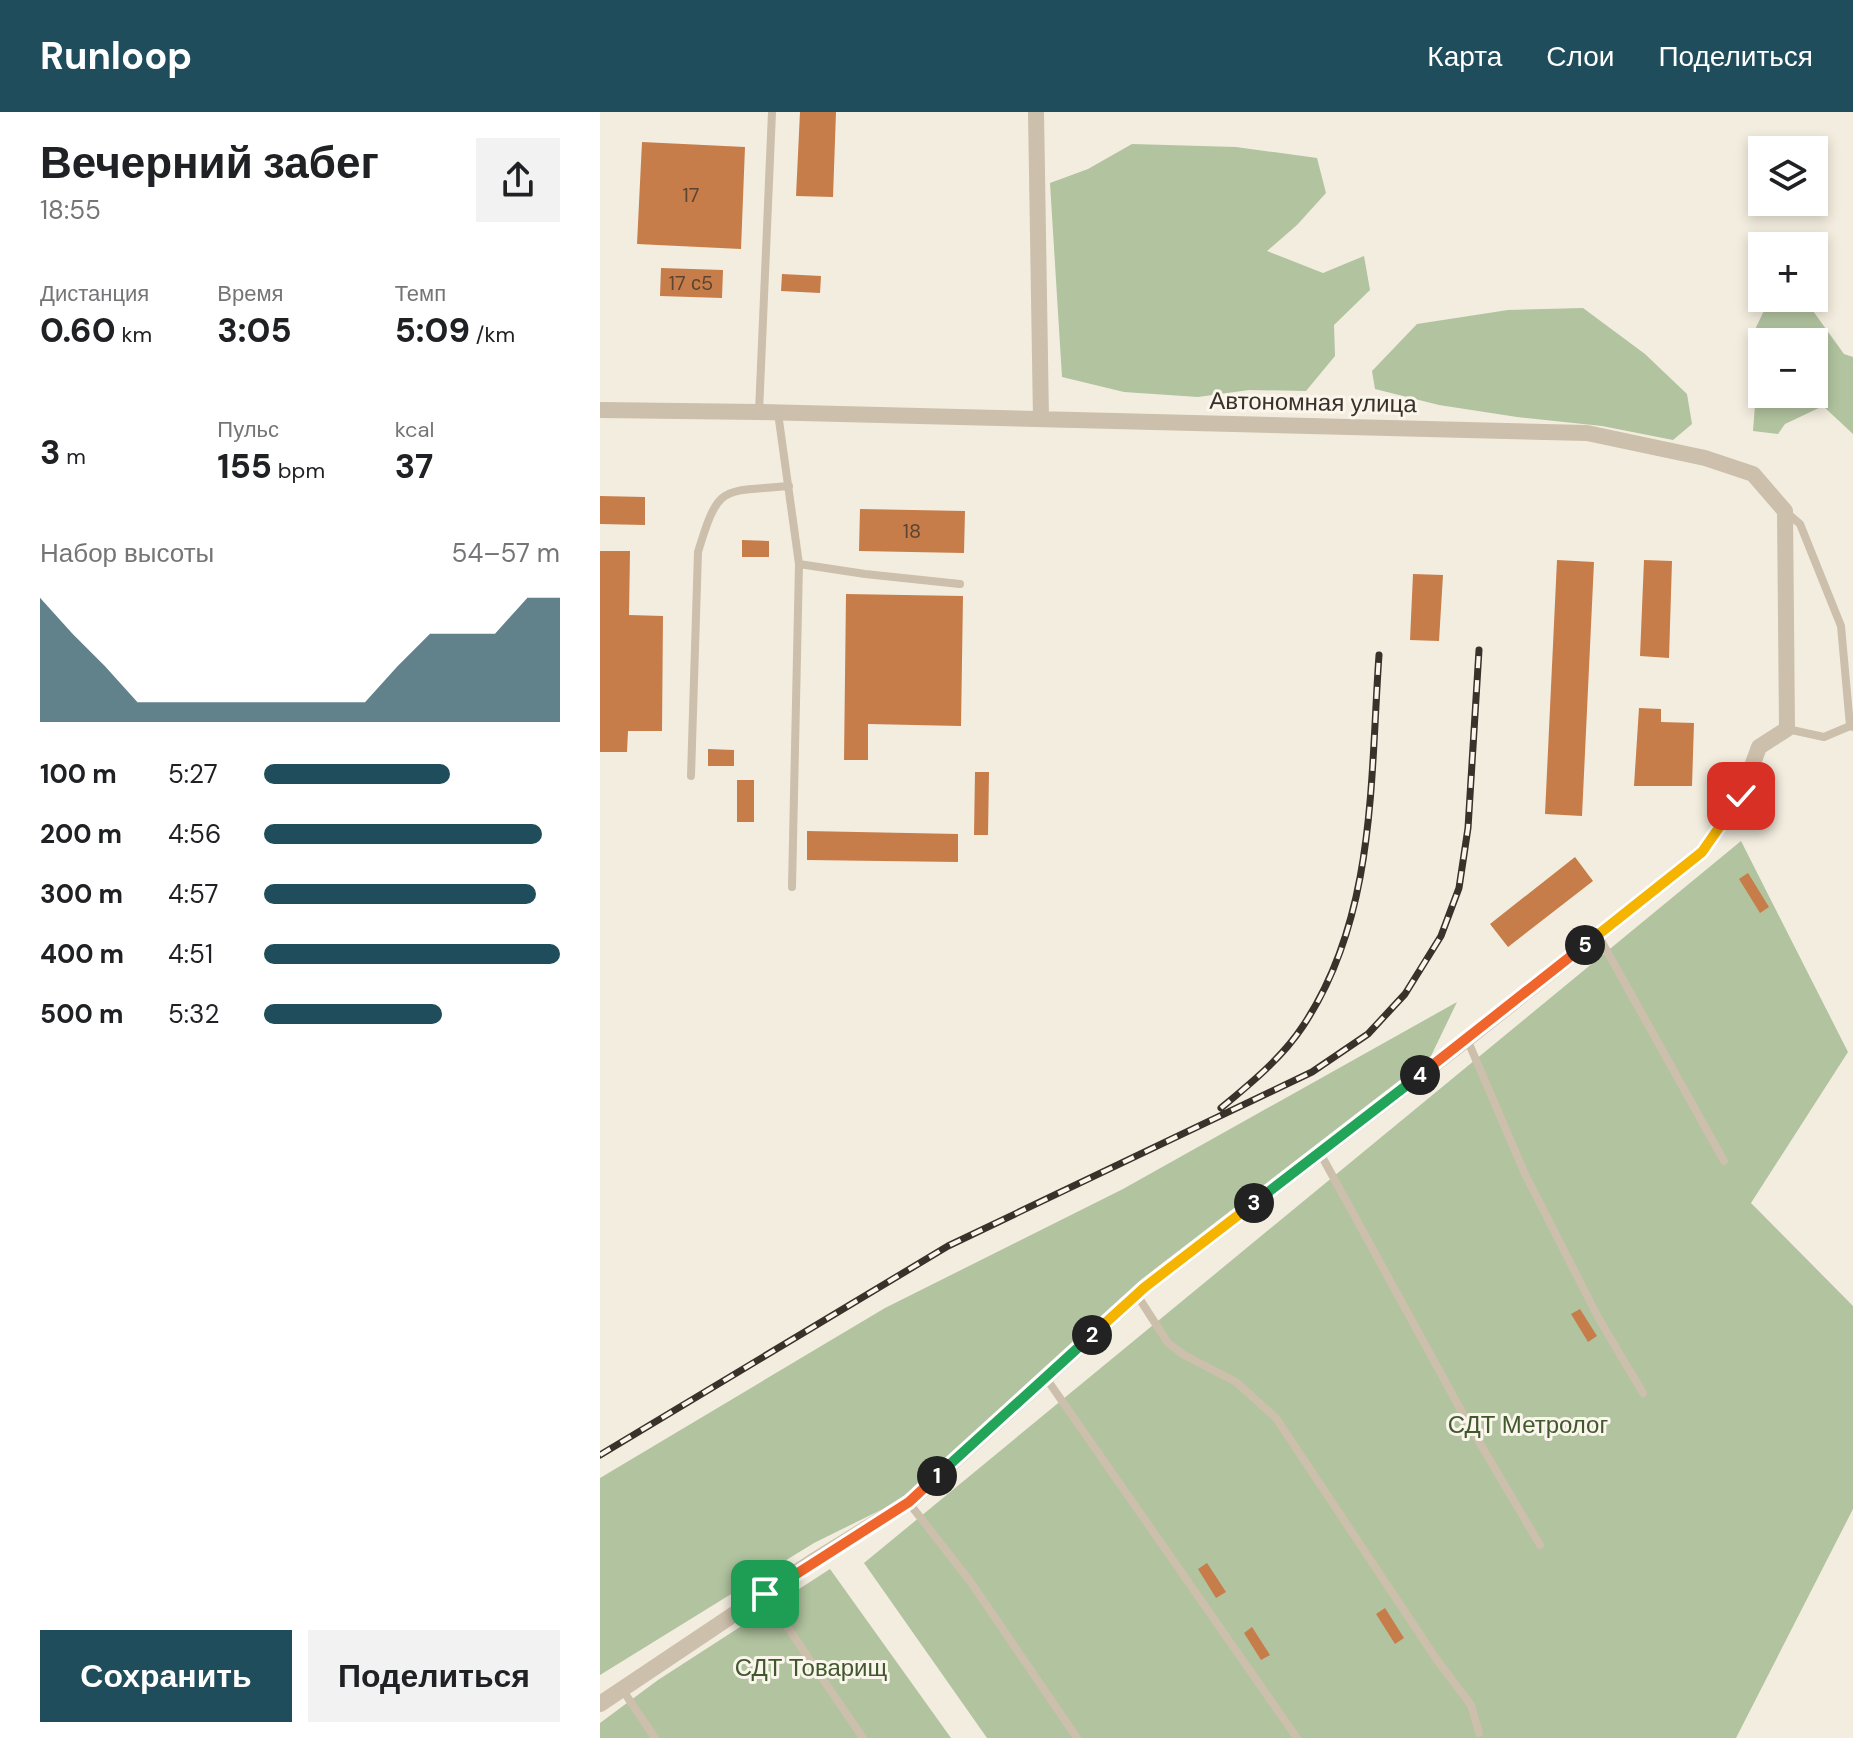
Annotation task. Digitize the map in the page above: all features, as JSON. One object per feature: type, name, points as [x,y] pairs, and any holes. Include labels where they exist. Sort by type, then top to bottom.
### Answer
[{"type":"street","points":[[1036,112],[1041,419]]},
{"type":"street","name":"Автономная улица","points":[[600,410],[1587,433],[1705,458],[1753,474],[1785,511]]},
{"type":"street","points":[[600,1704],[909,1502],[1136,1295],[1467,1039],[1702,852],[1741,796],[1759,747],[1787,729],[1785,511]]},
{"type":"lane","points":[[759,412],[772,112]]},
{"type":"lane","points":[[778,412],[799,564],[792,887]]},
{"type":"lane","points":[[691,776],[698,552],[708,518],[719,498],[731,491],[789,486]]},
{"type":"lane","points":[[1785,511],[1800,524],[1841,626],[1852,726],[1824,737],[1787,729]]},
{"type":"lane","points":[[799,564],[960,584]]},
{"type":"lane","points":[[1598,935],[1724,1161]]},
{"type":"lane","points":[[1467,1039],[1525,1174],[1599,1319],[1643,1393]]},
{"type":"lane","points":[[1319,1152],[1468,1423],[1540,1545]]},
{"type":"lane","points":[[1136,1295],[1168,1343],[1184,1355],[1236,1382],[1276,1418],[1437,1660],[1471,1705],[1479,1733]]},
{"type":"lane","points":[[1046,1378],[1297,1738]]},
{"type":"lane","points":[[909,1502],[970,1581],[1077,1738]]},
{"type":"lane","points":[[765,1594],[863,1738]]},
{"type":"lane","points":[[622,1688],[655,1738]]},
{"type":"green space","points":[[1132,144],[1236,147],[1317,158],[1326,193],[1297,225],[1267,251],[1323,273],[1364,256],[1370,290],[1334,325],[1335,356],[1306,391],[1249,390],[1198,397],[1124,392],[1062,377],[1050,183],[1088,169]]},
{"type":"green space","points":[[1583,308],[1645,354],[1687,394],[1692,424],[1673,440],[1602,426],[1439,405],[1375,389],[1372,371],[1417,324],[1508,310]]},
{"type":"green space","points":[[1763,312],[1814,312],[1825,328],[1756,328]]},
{"type":"green space","points":[[1828,332],[1844,354],[1853,357],[1853,434],[1825,408],[1828,408]]},
{"type":"green space","points":[[1755,408],[1819,408],[1785,424],[1778,434],[1753,431]]},
{"type":"green space","name":"СДТ Метролог","points":[[1741,841],[1848,1052],[1751,1203],[1853,1306],[1853,1509],[1736,1738],[987,1738],[864,1563]]},
{"type":"green space","points":[[1457,1002],[1431,1056],[1142,1279],[909,1496],[814,1543],[600,1675],[600,1478],[885,1308],[1123,1189]]},
{"type":"green space","name":"СДТ Товарищ","points":[[830,1569],[951,1738],[600,1738],[600,1723],[658,1680]]},
{"type":"building","points":[[800,112],[836,112],[833,197],[796,196]]},
{"type":"building","points":[[642,142],[745,147],[741,249],[637,244]]},
{"type":"building","points":[[661,268],[723,270],[722,298],[660,296]]},
{"type":"building","points":[[782,274],[821,276],[820,293],[781,291]]},
{"type":"building","points":[[600,496],[645,497],[645,525],[600,524]]},
{"type":"building","points":[[860,509],[965,511],[964,553],[859,551]]},
{"type":"building","points":[[742,540],[769,541],[769,557],[742,557]]},
{"type":"building","points":[[600,551],[630,551],[629,615],[663,616],[662,731],[628,731],[627,752],[600,752]]},
{"type":"building","points":[[1557,560],[1594,562],[1582,816],[1545,814]]},
{"type":"building","points":[[1644,560],[1672,561],[1669,658],[1640,656]]},
{"type":"building","points":[[1413,574],[1443,575],[1439,641],[1410,640]]},
{"type":"building","points":[[846,594],[963,596],[961,726],[868,724],[868,760],[844,760]]},
{"type":"building","points":[[1639,708],[1661,709],[1661,722],[1694,723],[1692,786],[1634,786]]},
{"type":"building","points":[[708,749],[734,750],[734,766],[708,766]]},
{"type":"building","points":[[975,772],[989,772],[988,835],[974,835]]},
{"type":"building","points":[[737,780],[754,780],[754,822],[737,822]]},
{"type":"building","points":[[807,831],[958,834],[958,862],[807,860]]},
{"type":"building","points":[[1575,857],[1593,881],[1508,947],[1490,924]]},
{"type":"building","points":[[1748,873],[1769,907],[1760,913],[1739,879]]},
{"type":"building","points":[[1580,1309],[1597,1336],[1588,1342],[1571,1314]]},
{"type":"building","points":[[1207,1563],[1226,1592],[1216,1598],[1198,1569]]},
{"type":"building","points":[[1385,1608],[1404,1638],[1395,1644],[1376,1614]]},
{"type":"building","points":[[1252,1627],[1270,1655],[1261,1660],[1244,1633]]},
{"type":"railway","points":[[600,1455],[948,1246],[1312,1072],[1368,1034],[1405,994],[1441,936],[1459,888],[1468,828],[1479,650]]},
{"type":"railway","points":[[1221,1108],[1265,1070],[1295,1038],[1327,984],[1344,939],[1357,894],[1365,847],[1379,655]]},
{"type":"route","points":[[765,1594],[909,1502],[1145,1287],[1467,1039],[1702,852],[1741,796]]}]
